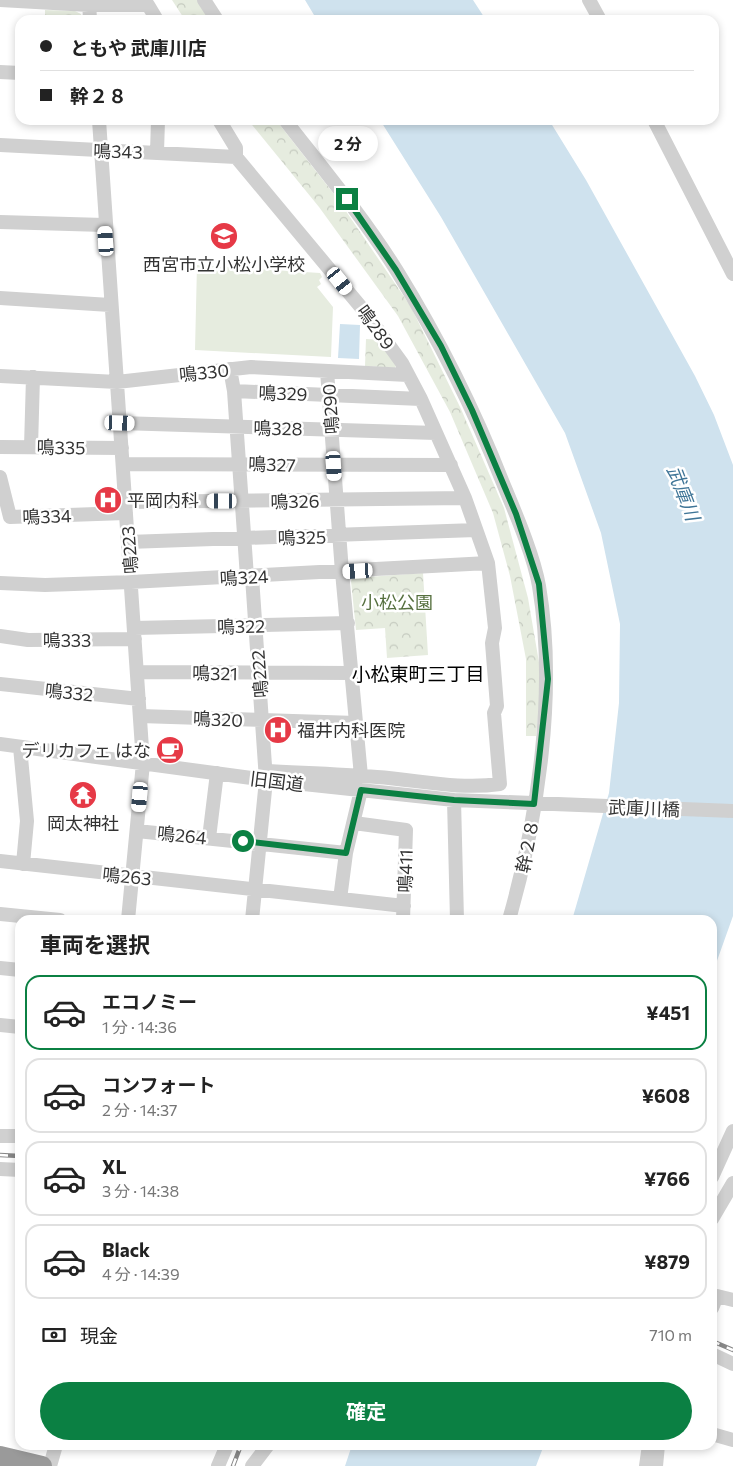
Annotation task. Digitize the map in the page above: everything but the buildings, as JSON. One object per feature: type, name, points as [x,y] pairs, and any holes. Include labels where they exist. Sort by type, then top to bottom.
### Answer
[{"type":"highway","points":[[0,1451],[45,1466]]},
{"type":"highway","points":[[0,1457],[45,1466]]},
{"type":"street","points":[[0,0],[146,2],[154,15]]},
{"type":"street","points":[[204,0],[214,15]]},
{"type":"street","points":[[589,0],[597,15]]},
{"type":"street","points":[[89,2],[90,15]]},
{"type":"street","points":[[0,72],[15,73]]},
{"type":"street","name":"鳴223","points":[[99,125],[104,225],[122,448],[143,763],[129,915]]},
{"type":"street","points":[[157,152],[158,125]]},
{"type":"street","name":"鳴289","points":[[222,125],[236,148],[236,157],[366,312],[408,375],[451,465],[488,563],[495,628],[492,643],[497,706],[494,713],[500,784],[478,787],[361,783]]},
{"type":"street","name":"幹２８","points":[[289,125],[347,199],[396,270],[441,346],[480,426],[516,514],[539,584],[546,640],[548,679],[534,804],[520,880],[510,915]]},
{"type":"street","points":[[657,125],[733,274]]},
{"type":"street","name":"鳴343","points":[[0,145],[236,157]]},
{"type":"street","points":[[0,222],[104,225]]},
{"type":"street","points":[[0,298],[110,305]]},
{"type":"street","name":"鳴330","points":[[0,376],[117,382],[251,367],[408,375]]},
{"type":"street","name":"鳴222","points":[[230,369],[234,391],[244,538],[256,625],[266,776],[252,915]]},
{"type":"street","name":"鳴290","points":[[327,371],[342,572],[361,783],[354,824],[346,853],[340,898]]},
{"type":"street","points":[[31,447],[33,378]]},
{"type":"street","name":"鳴329","points":[[234,391],[421,399]]},
{"type":"street","name":"鳴328","points":[[120,423],[436,433]]},
{"type":"street","name":"鳴335","points":[[0,447],[122,448]]},
{"type":"street","name":"鳴327","points":[[123,464],[451,465]]},
{"type":"street","name":"鳴334","points":[[0,477],[5,520],[126,508]]},
{"type":"street","name":"鳴326","points":[[126,508],[242,501],[465,498]]},
{"type":"street","name":"鳴325","points":[[128,542],[476,530]]},
{"type":"street","name":"鳴324","points":[[0,583],[45,586],[250,577],[488,563]]},
{"type":"street","name":"鳴322","points":[[134,634],[256,625],[348,623]]},
{"type":"street","name":"鳴333","points":[[0,636],[28,640],[134,634]]},
{"type":"street","name":"鳴321","points":[[137,672],[352,673]]},
{"type":"street","name":"鳴332","points":[[0,684],[139,699]]},
{"type":"street","name":"鳴320","points":[[140,716],[356,723]]},
{"type":"street","name":"旧国道","points":[[0,744],[217,774],[361,783],[454,800],[555,805]]},
{"type":"street","points":[[20,747],[27,821],[23,864]]},
{"type":"street","points":[[209,838],[217,774]]},
{"type":"street","points":[[454,800],[456,915]]},
{"type":"street","name":"武庫川橋","points":[[555,805],[733,811]]},
{"type":"street","name":"鳴411","points":[[354,824],[406,830],[403,913]]},
{"type":"street","name":"鳴264","points":[[137,831],[346,853]]},
{"type":"street","name":"鳴263","points":[[0,861],[133,877],[340,898],[403,913]]},
{"type":"street","points":[[0,914],[15,916]]},
{"type":"street","points":[[0,968],[15,970]]},
{"type":"street","points":[[0,1025],[15,1026]]},
{"type":"street","points":[[717,1166],[733,1131]]},
{"type":"street","points":[[0,1136],[15,1136]]},
{"type":"street","points":[[0,1169],[15,1170]]},
{"type":"street","points":[[717,1210],[733,1183]]},
{"type":"street","points":[[717,1298],[718,1296],[733,1300]]},
{"type":"street","points":[[717,1356],[733,1364]]},
{"type":"street","points":[[717,1435],[733,1440]]},
{"type":"street","points":[[45,1466],[53,1450]]},
{"type":"street","points":[[218,1466],[225,1450]]},
{"type":"street","points":[[252,1466],[264,1450]]},
{"type":"street","points":[[646,1466],[648,1450]]},
{"type":"street","points":[[656,1466],[658,1450]]},
{"type":"green space","points":[[172,0],[200,0],[209,15],[182,15]]},
{"type":"green space","points":[[45,10],[75,11],[81,14],[81,15],[45,15]]},
{"type":"green space","points":[[252,125],[280,125],[337,198],[411,307],[461,409],[504,508],[528,598],[542,680],[536,736],[526,736],[526,659],[510,576],[493,513],[450,412],[398,316],[319,207]]},
{"type":"green space","points":[[197,265],[320,273],[322,277],[319,280],[321,284],[317,287],[333,307],[331,357],[195,350]]},
{"type":"green space","points":[[366,339],[381,340],[397,364],[395,368],[365,366]]},
{"type":"green space","name":"小松公園","points":[[423,573],[428,655],[387,658],[385,628],[356,630],[351,581],[353,578]]},
{"type":"water","points":[[305,0],[473,0],[483,15],[314,15]]},
{"type":"water","name":"武庫川","points":[[383,125],[552,125],[586,180],[695,376],[714,415],[733,465],[733,916],[717,961],[717,915],[573,915],[609,793],[619,703],[620,624],[601,533],[565,433],[441,217]]},
{"type":"water","points":[[340,324],[360,325],[359,359],[338,358]]},
{"type":"water","points":[[350,1450],[542,1450],[536,1466],[345,1466]]},
{"type":"railway","points":[[0,1155],[15,1156]]},
{"type":"railway","points":[[717,1343],[733,1350]]},
{"type":"railway","points":[[233,1466],[239,1450]]},
{"type":"place","name":"西宮市立小松小学校","points":[[224,236]]},
{"type":"place","name":"平岡内科","points":[[108,500]]},
{"type":"place","name":"福井内科医院","points":[[278,730]]},
{"type":"place","name":"デリカフェ はな","points":[[170,750]]},
{"type":"place","name":"岡太神社","points":[[83,795]]},
{"type":"district","name":"小松東町三丁目","points":[[418,673]]},
{"type":"route","points":[[243,841],[346,853],[361,790],[454,800],[534,804],[548,679],[546,640],[539,584],[516,514],[480,426],[441,346],[396,270],[347,199]]}]
